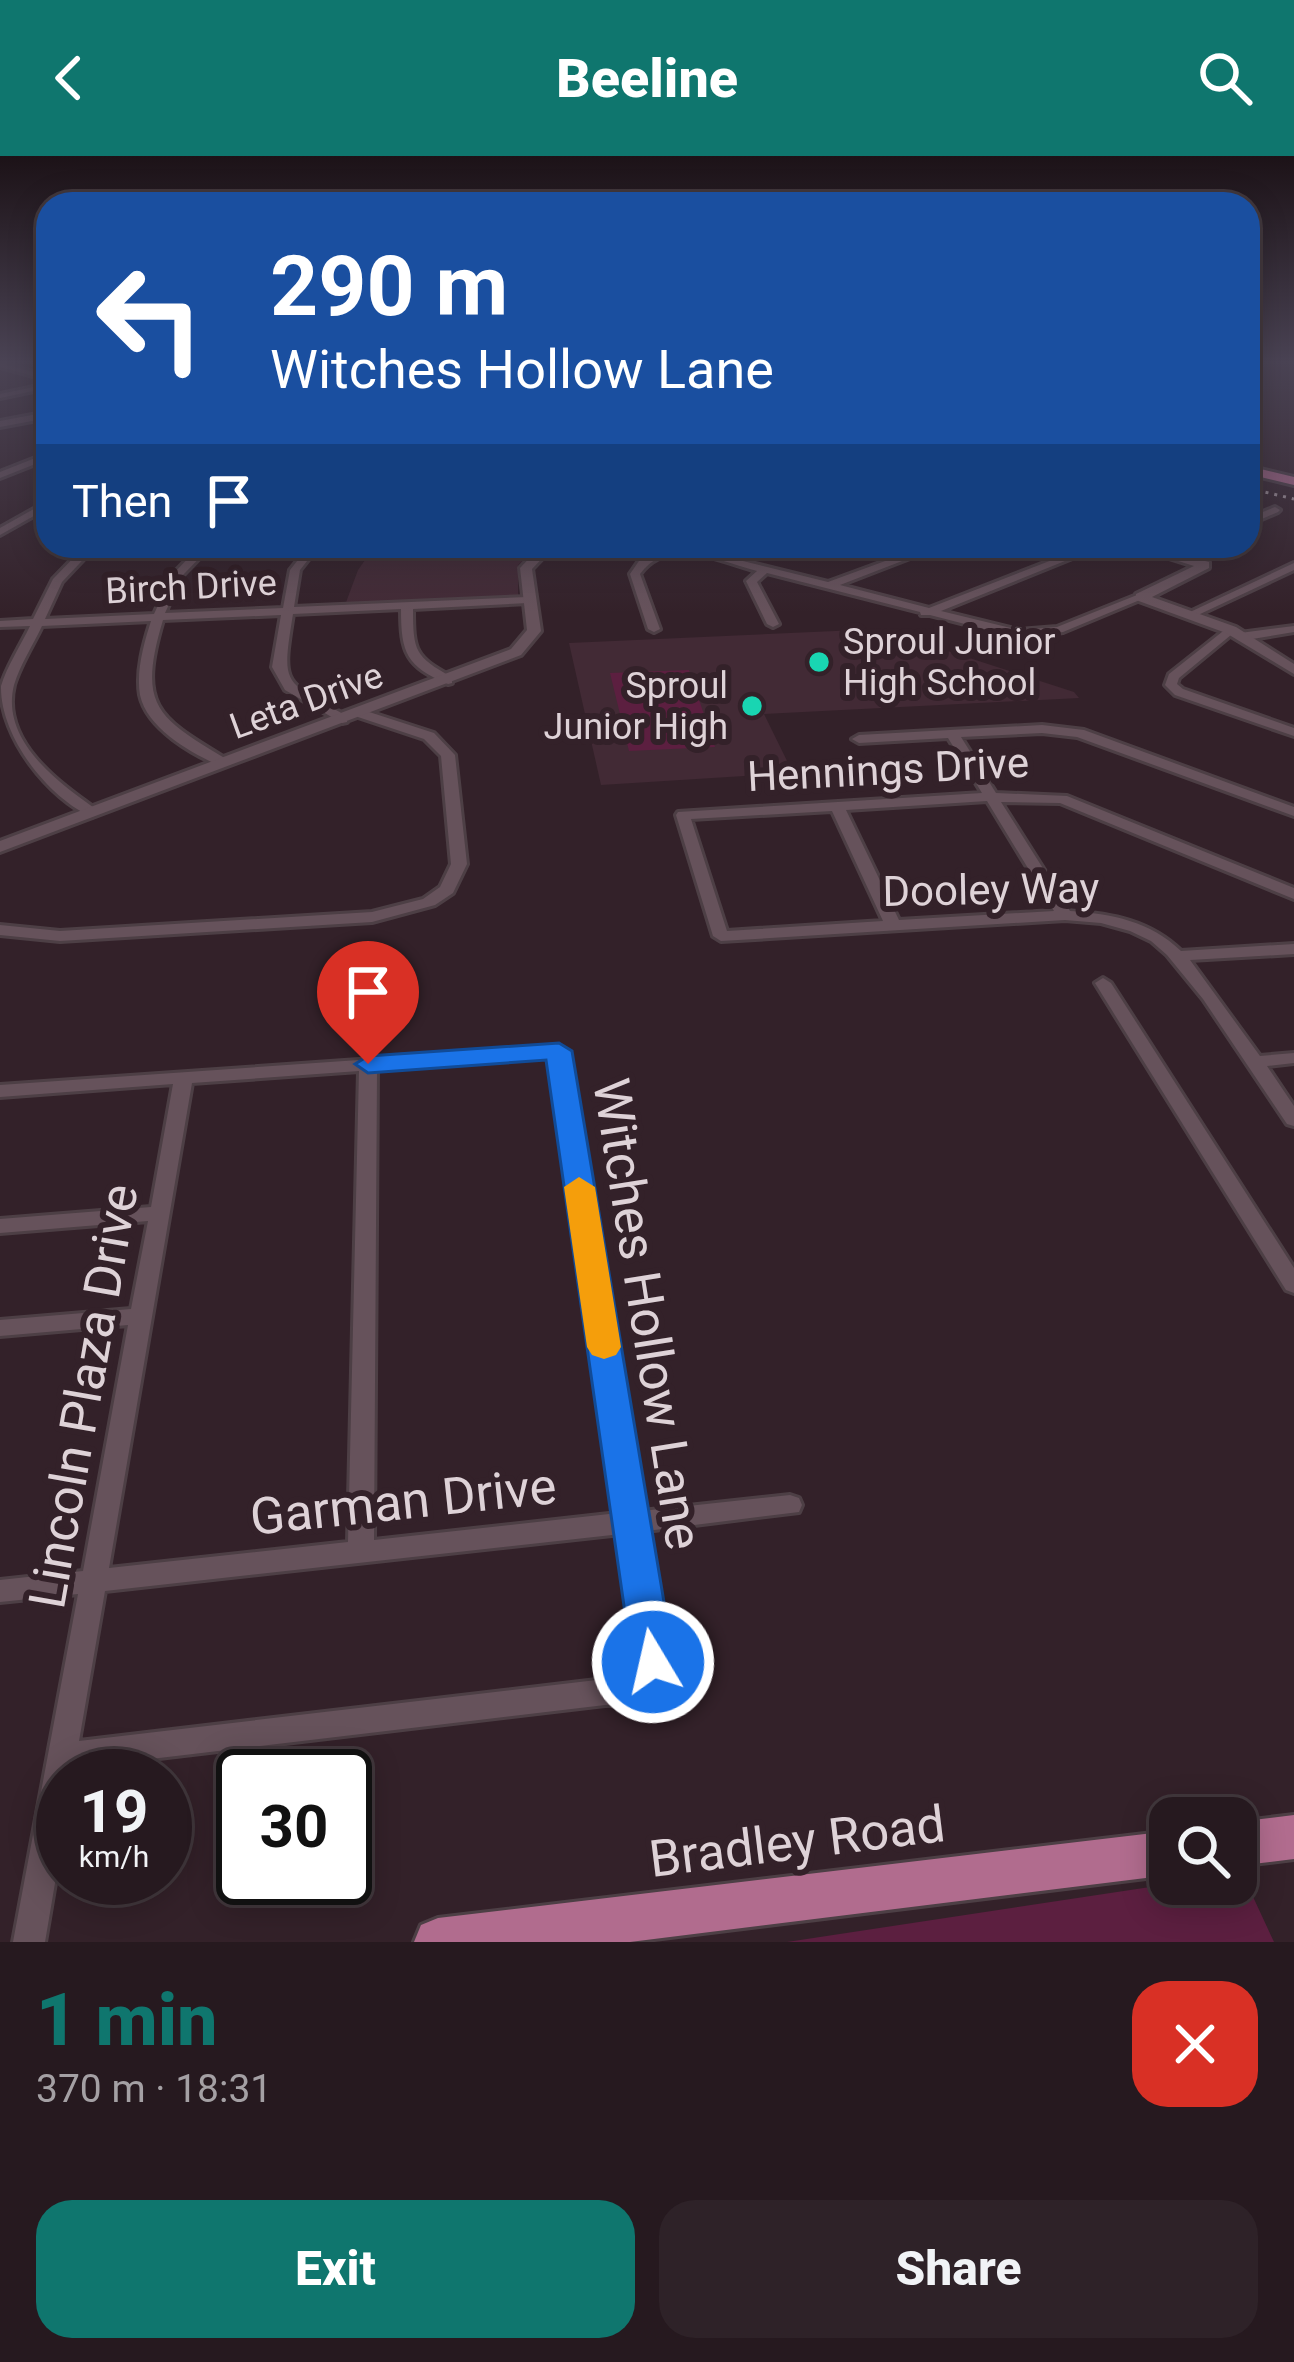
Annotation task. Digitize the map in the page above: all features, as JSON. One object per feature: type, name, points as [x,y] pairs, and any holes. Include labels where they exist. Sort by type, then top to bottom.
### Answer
[{"type":"main road","points":[[1260,473],[1294,482]]},
{"type":"main road","points":[[1257,1842],[1294,1838]]},
{"type":"main road","name":"Bradley Road","points":[[438,1942],[1149,1855]]},
{"type":"street","points":[[0,471],[36,461]]},
{"type":"street","points":[[0,532],[36,510]]},
{"type":"street","points":[[1260,517],[1275,510]]},
{"type":"street","points":[[79,558],[57,581],[6,689],[10,732],[22,757],[92,813]]},
{"type":"street","points":[[194,558],[174,579],[144,670],[149,704],[171,730],[223,763]]},
{"type":"street","points":[[304,558],[295,570],[278,667],[302,698],[342,719]]},
{"type":"street","name":"Leta Drive","points":[[0,847],[502,660],[529,642],[534,632],[526,568],[536,558]]},
{"type":"street","points":[[650,558],[635,574],[654,629]]},
{"type":"street","points":[[720,558],[995,631],[1037,634],[1059,630],[1141,597],[1204,565],[1180,558]]},
{"type":"street","points":[[732,561],[741,558]]},
{"type":"street","points":[[826,586],[903,558]]},
{"type":"street","points":[[925,613],[1065,558]]},
{"type":"street","points":[[1194,613],[1294,566]]},
{"type":"street","points":[[764,570],[751,580],[773,624]]},
{"type":"street","points":[[1141,597],[1194,613],[1236,633],[1294,670]]},
{"type":"street","name":"Birch Drive","points":[[0,624],[528,600]]},
{"type":"street","points":[[407,605],[407,653],[413,662],[448,680]]},
{"type":"street","points":[[1294,629],[1236,633],[1173,677],[1171,685],[1179,692],[1294,732]]},
{"type":"street","points":[[0,930],[60,936],[350,919],[406,911],[428,902],[447,890],[459,864],[448,754],[429,736],[360,712]]},
{"type":"street","points":[[860,739],[1042,729],[1078,733],[1294,812]]},
{"type":"street","points":[[952,734],[1065,915]]},
{"type":"street","name":"Hennings Drive","points":[[683,815],[988,797],[1062,799],[1294,894]]},
{"type":"street","points":[[837,806],[893,925]]},
{"type":"street","name":"Dooley Way","points":[[683,815],[722,936],[1065,915],[1134,926],[1178,956],[1294,1120]]},
{"type":"street","points":[[1178,956],[1294,949]]},
{"type":"street","points":[[1103,983],[1294,1285]]},
{"type":"street","name":"Witches Hollow Lane","points":[[0,1091],[559,1051],[653,1662],[664,1691],[605,1692],[125,1749]]},
{"type":"street","points":[[1252,1062],[1294,1058]]},
{"type":"street","points":[[361,1550],[368,1064]]},
{"type":"street","name":"Lincoln Plaza Drive","points":[[67,1749],[184,1077]]},
{"type":"street","points":[[0,1226],[160,1213]]},
{"type":"street","points":[[0,1328],[142,1316]]},
{"type":"street","name":"Garman Drive","points":[[0,1591],[790,1505]]},
{"type":"street","name":"Lincoln Plaza Drive","points":[[29,1942],[36,1905]]},
{"type":"shaded area","points":[[366,558],[525,558],[518,565],[518,597],[345,605]]},
{"type":"shaded area","name":"Sproul Junior High","points":[[880,629],[1074,692],[1079,698],[764,714],[793,773],[601,785],[569,643]]},
{"type":"shaded area","points":[[689,670],[715,747],[629,751],[610,673]]},
{"type":"shaded area","points":[[1149,1887],[1149,1905],[1257,1905],[1274,1942],[787,1942]]},
{"type":"railway","points":[[1260,491],[1294,499]]},
{"type":"slow traffic","points":[[579,1187],[604,1347]]},
{"type":"place","name":"Sproul Junior High School","points":[[819,662]]},
{"type":"place","name":"Sproul Junior High","points":[[752,706]]},
{"type":"route","points":[[368,1064],[559,1051],[653,1662]]}]
